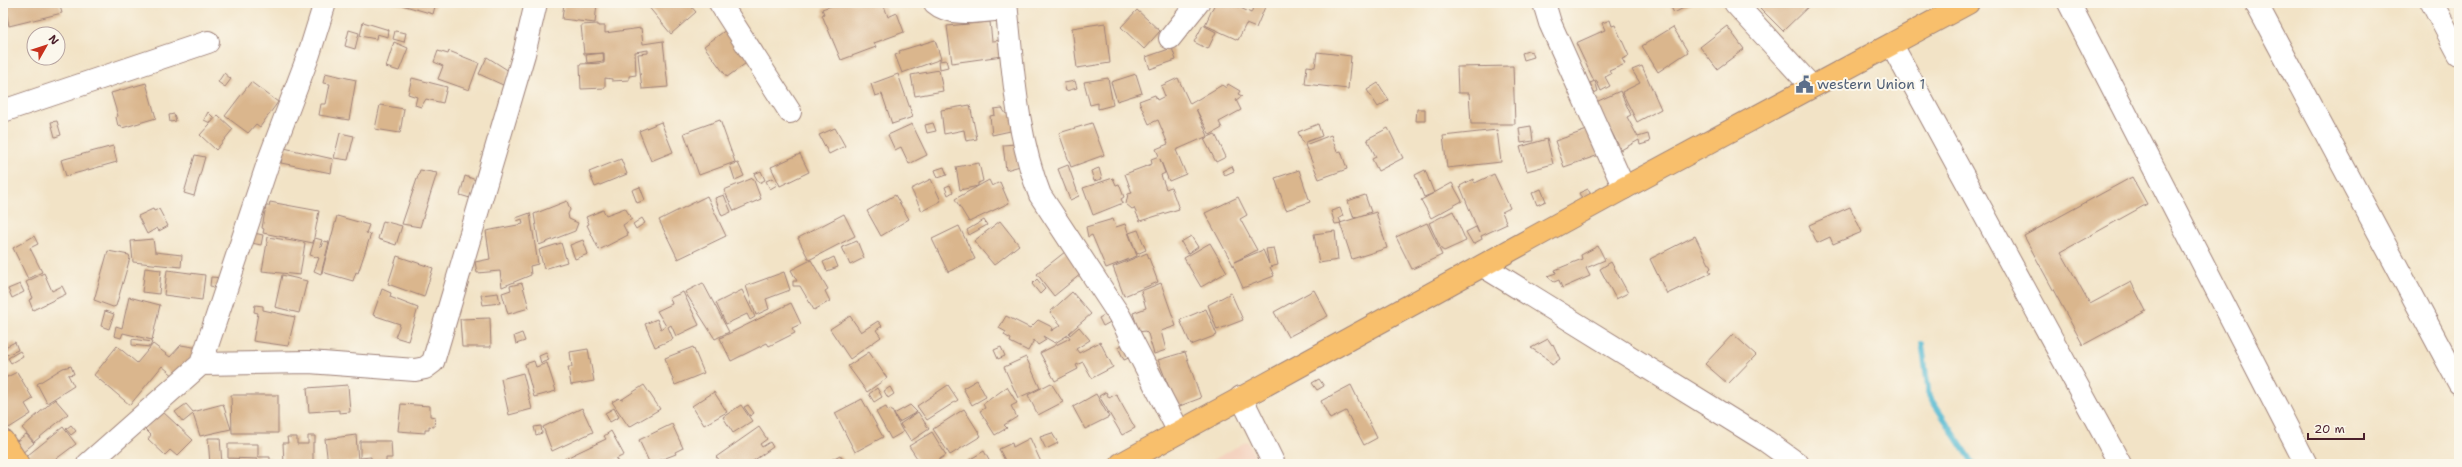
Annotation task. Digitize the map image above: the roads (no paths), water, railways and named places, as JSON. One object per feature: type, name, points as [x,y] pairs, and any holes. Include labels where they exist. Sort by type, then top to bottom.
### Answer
[{"type":"main road","points":[[1121,464],[1811,86],[1892,45],[1968,3]]},
{"type":"main road","points":[[3,441],[18,464]]},
{"type":"street","points":[[88,464],[201,364],[269,160],[309,54],[325,3]]},
{"type":"street","points":[[201,364],[309,362],[415,370],[425,368],[433,362],[524,54],[536,3]]},
{"type":"street","points":[[720,3],[790,112]]},
{"type":"street","points":[[935,3],[940,8],[953,11],[1006,6],[1020,120],[1038,189],[1050,213],[1119,315],[1179,432]]},
{"type":"street","points":[[1170,38],[1198,3]]},
{"type":"street","points":[[1544,3],[1550,23],[1624,188]]},
{"type":"street","points":[[1736,3],[1811,86]]},
{"type":"street","points":[[2069,3],[2306,464]]},
{"type":"street","points":[[2256,3],[2459,383]]},
{"type":"street","points":[[2432,3],[2459,54]]},
{"type":"street","points":[[3,111],[208,42]]},
{"type":"street","points":[[1892,45],[2120,464]]},
{"type":"street","points":[[1483,266],[1766,441],[1798,464]]},
{"type":"street","points":[[1241,397],[1274,464]]},
{"type":"waterway","points":[[1922,343],[1929,396],[1974,464]]},
{"type":"place","name":"western Union 1","points":[[1804,84]]}]
